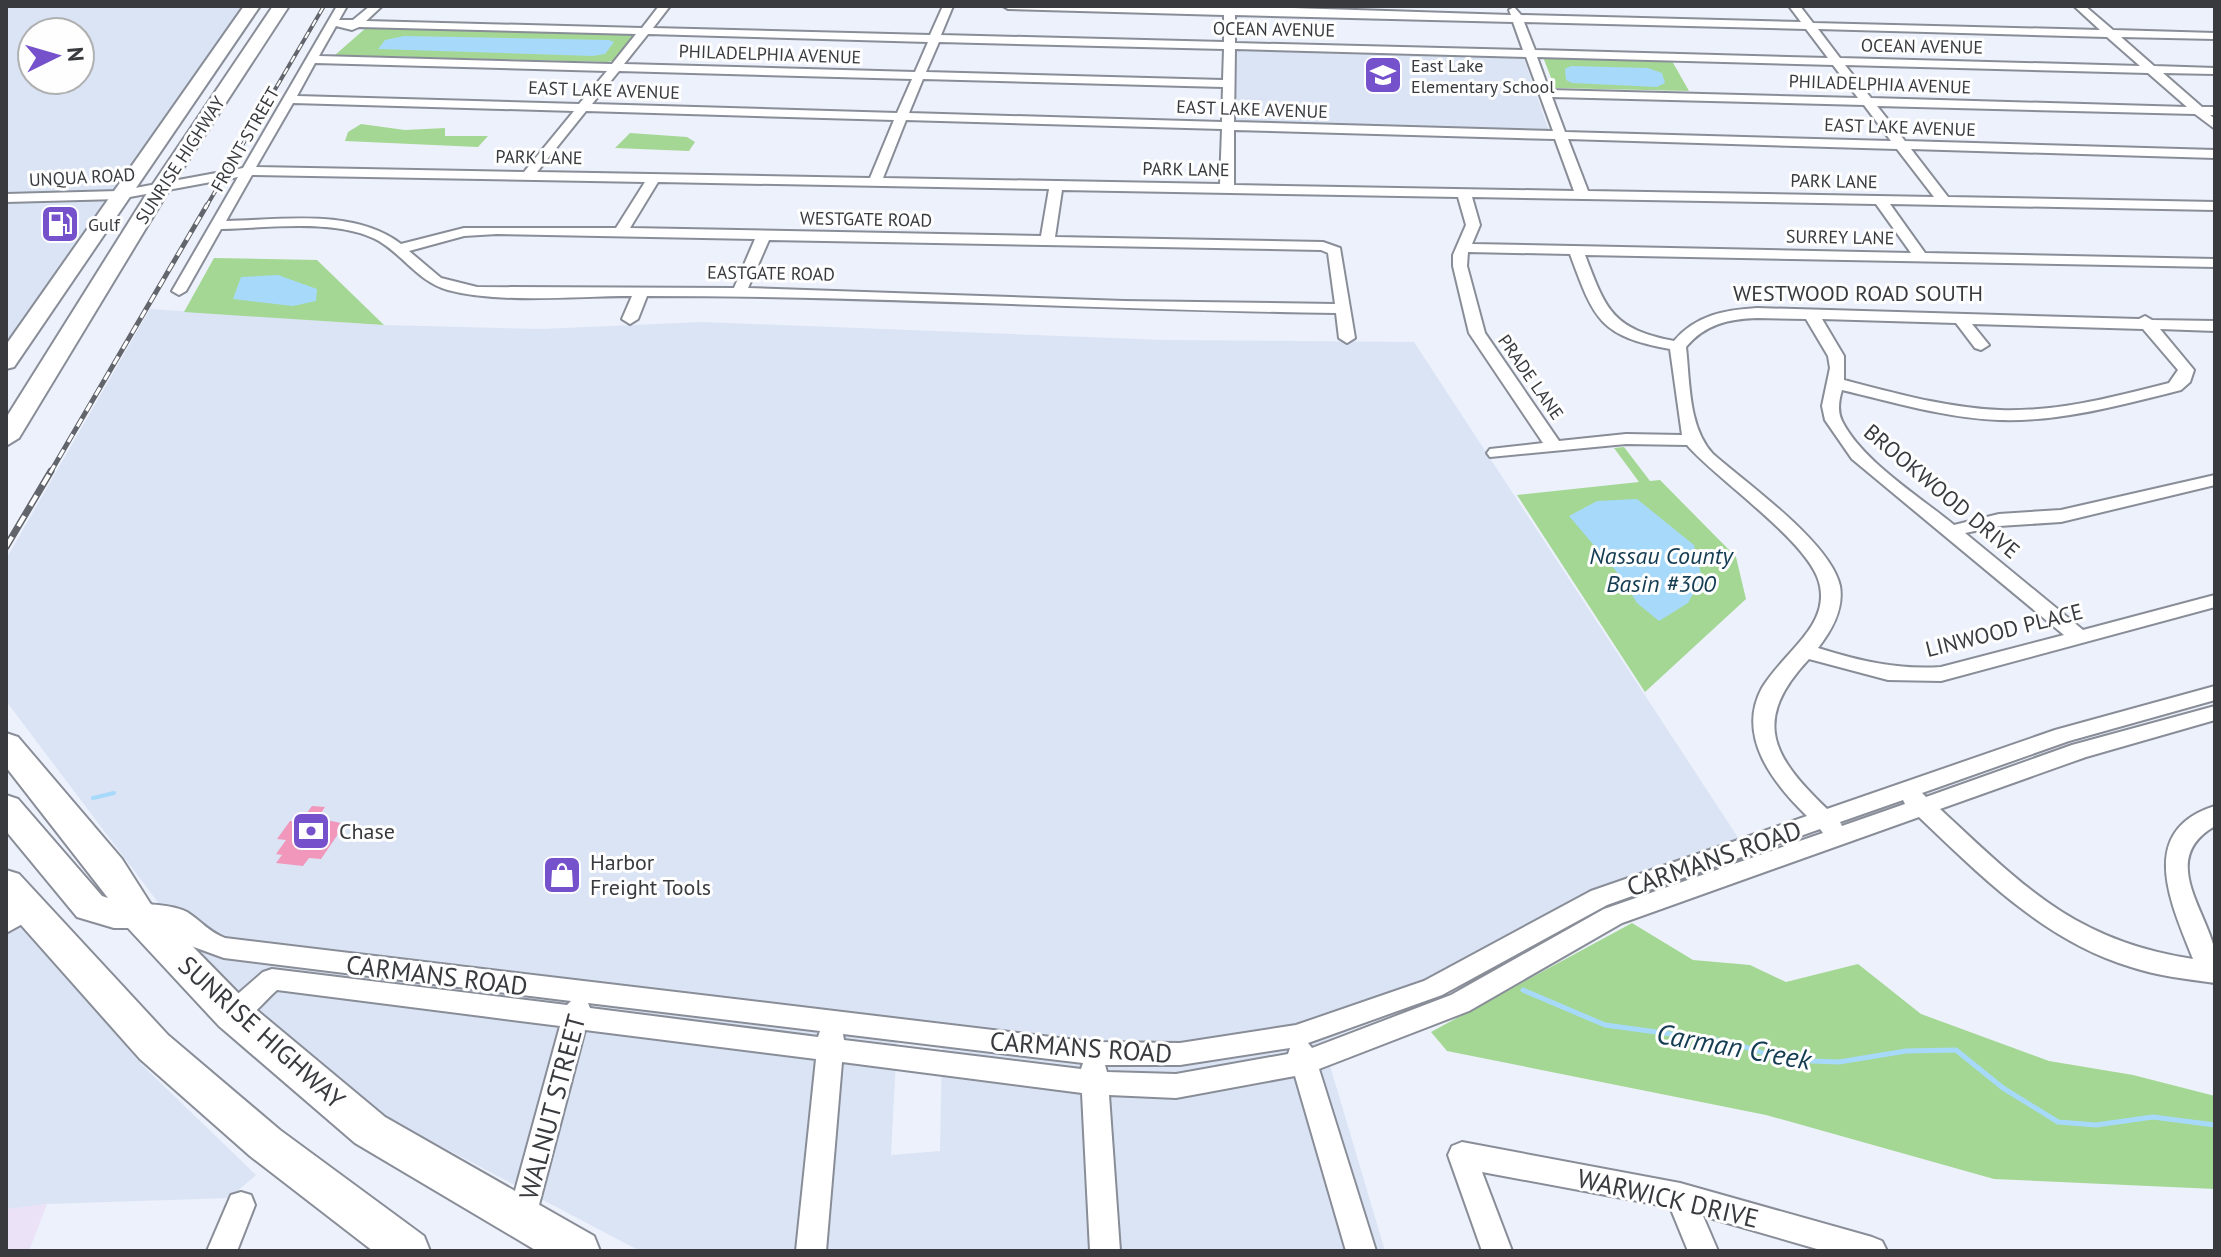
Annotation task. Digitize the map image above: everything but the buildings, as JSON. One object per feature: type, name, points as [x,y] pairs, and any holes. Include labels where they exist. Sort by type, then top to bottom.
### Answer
[{"type":"highway","name":"SUNRISE HIGHWAY","points":[[6,362],[67,278],[119,195],[229,43],[252,6]]},
{"type":"highway","points":[[229,43],[248,37],[270,6]]},
{"type":"highway","name":"SUNRISE HIGHWAY","points":[[10,431],[80,306],[281,6]]},
{"type":"highway","points":[[200,128],[204,108],[241,49],[229,43]]},
{"type":"highway","points":[[67,278],[64,297],[80,306],[128,218],[126,202],[119,195]]},
{"type":"highway","name":"SUNRISE HIGHWAY","points":[[6,745],[109,869],[137,913],[233,1014],[370,1130],[578,1251]]},
{"type":"highway","points":[[6,808],[90,907],[114,914],[137,913]]},
{"type":"highway","points":[[13,905],[154,1047],[265,1143],[408,1251]]},
{"type":"street","name":"FRONT STREET","points":[[179,291],[342,6]]},
{"type":"street","points":[[311,59],[377,6]]},
{"type":"street","points":[[528,175],[665,6]]},
{"type":"street","points":[[875,181],[948,6]]},
{"type":"street","points":[[1008,6],[1515,12],[1809,26],[2215,36]]},
{"type":"street","points":[[1794,6],[1944,201]]},
{"type":"street","points":[[2079,6],[2215,125]]},
{"type":"street","points":[[1227,188],[1230,9]]},
{"type":"street","points":[[1515,12],[1582,194]]},
{"type":"street","name":"OCEAN AVENUE","points":[[332,23],[2215,71]]},
{"type":"street","name":"PHILADELPHIA AVENUE","points":[[311,59],[1228,84]]},
{"type":"street","name":"PHILADELPHIA AVENUE","points":[[1545,93],[2215,111]]},
{"type":"street","name":"EAST LAKE AVENUE","points":[[288,99],[2215,154]]},
{"type":"street","name":"PARK LANE","points":[[159,190],[247,171],[2215,206]]},
{"type":"street","points":[[621,232],[654,178]]},
{"type":"street","points":[[1047,240],[1056,185]]},
{"type":"street","name":"UNQUA ROAD","points":[[6,198],[119,195],[159,190]]},
{"type":"street","name":"PRADE LANE","points":[[1464,192],[1473,225],[1460,255],[1460,266],[1477,333],[1554,446]]},
{"type":"street","points":[[1879,199],[1921,257]]},
{"type":"street","name":"EASTGATE ROAD","points":[[217,225],[356,229],[382,237],[432,279],[468,291],[739,292],[1124,306],[1343,309]]},
{"type":"street","name":"WESTGATE ROAD","points":[[399,249],[476,231],[1323,246],[1335,251],[1343,309]]},
{"type":"street","points":[[739,292],[764,235]]},
{"type":"street","name":"SURREY LANE","points":[[1465,248],[2215,263]]},
{"type":"street","points":[[1576,251],[1607,323],[1636,339],[1678,346],[1690,440],[1804,546],[1825,571],[1830,586],[1831,610],[1818,636],[1773,686],[1762,723],[1767,745],[1782,775],[1831,827]]},
{"type":"street","points":[[630,319],[641,292]]},
{"type":"street","points":[[1343,309],[1347,338]]},
{"type":"street","name":"WESTWOOD ROAD SOUTH","points":[[1678,346],[1695,327],[1722,316],[1811,314],[2145,321],[2215,326]]},
{"type":"street","name":"BROOKWOOD DRIVE","points":[[1811,314],[1836,356],[1838,368],[1830,406],[1840,434],[1858,455],[2078,636]]},
{"type":"street","points":[[1960,318],[1981,345]]},
{"type":"street","points":[[1834,383],[1964,412],[2021,415],[2061,411],[2182,382],[2186,370],[2180,360],[2145,321]]},
{"type":"street","points":[[1496,453],[1626,439],[1690,440]]},
{"type":"street","points":[[1951,531],[1999,520],[2061,516],[2215,480]]},
{"type":"street","name":"LINWOOD PLACE","points":[[1804,650],[1862,670],[1911,677],[1941,674],[2215,601]]},
{"type":"street","name":"CARMANS ROAD","points":[[1914,798],[2063,735],[2215,693]]},
{"type":"street","name":"CARMANS ROAD","points":[[233,1014],[272,979],[579,1007],[831,1036],[1093,1053],[1180,1054],[1296,1036],[1433,988],[1599,898],[1831,827],[1914,798],[2215,713]]},
{"type":"street","points":[[1914,798],[2018,896],[2056,924],[2133,958],[2213,972]]},
{"type":"street","points":[[2213,972],[2176,880],[2174,858],[2184,834],[2215,815]]},
{"type":"street","name":"CARMANS ROAD","points":[[831,1036],[1095,1083],[1176,1086],[1304,1063],[1460,1003],[1613,916],[1831,827]]},
{"type":"street","name":"CARMANS ROAD","points":[[137,913],[178,919],[200,939],[224,948],[579,1007]]},
{"type":"street","name":"WALNUT STREET","points":[[521,1220],[579,1007]]},
{"type":"street","points":[[811,1251],[831,1036]]},
{"type":"street","points":[[1296,1036],[1361,1251]]},
{"type":"street","points":[[1093,1053],[1105,1251]]},
{"type":"street","name":"WARWICK DRIVE","points":[[1497,1251],[1462,1155],[1680,1196],[1872,1251]]},
{"type":"street","points":[[1680,1196],[1703,1251]]},
{"type":"street","points":[[222,1251],[241,1205]]},
{"type":"shaded area","points":[[6,6],[247,6],[112,192],[6,348]]},
{"type":"shaded area","name":"East Lake Elementary School","points":[[1237,48],[1523,56],[1549,131],[1235,122]]},
{"type":"shaded area","points":[[150,309],[384,325],[541,329],[702,322],[1164,340],[1414,342],[1750,856],[1323,1042],[1385,1251],[640,1251],[340,1093],[234,1003],[6,701],[6,559]],"holes":[[[897,1039],[942,1045],[940,1151],[891,1155]]]},
{"type":"shaded area","points":[[6,903],[141,1064],[256,1175],[229,1198],[47,1204],[6,1210]]},
{"type":"shaded area","points":[[47,1204],[29,1251],[6,1251],[6,1209]]},
{"type":"green space","points":[[367,27],[634,35],[613,61],[607,62],[335,55]]},
{"type":"green space","points":[[1543,57],[1672,61],[1689,91],[1555,88]]},
{"type":"green space","points":[[361,124],[405,130],[445,128],[445,136],[488,136],[478,147],[345,141],[348,132]]},
{"type":"green space","points":[[630,133],[687,137],[695,142],[689,151],[615,148]]},
{"type":"green space","points":[[214,258],[317,260],[384,325],[184,312]]},
{"type":"green space","points":[[1624,447],[1650,481],[1660,480],[1736,557],[1746,599],[1645,692],[1517,495],[1639,482],[1614,448]]},
{"type":"green space","points":[[1632,923],[1693,960],[1750,965],[1786,982],[1858,964],[1921,1014],[2049,1061],[2133,1075],[2215,1096],[2215,1189],[1994,1179],[1766,1115],[1447,1051],[1431,1032]]},
{"type":"water","points":[[404,36],[614,42],[605,54],[593,56],[378,49],[385,40]]},
{"type":"water","points":[[1571,66],[1648,68],[1662,73],[1665,83],[1657,87],[1572,83],[1566,80],[1565,69]]},
{"type":"water","points":[[278,275],[317,289],[316,301],[293,306],[233,299],[241,277]]},
{"type":"water","name":"Nassau County Basin #300","points":[[1637,499],[1694,545],[1702,578],[1688,603],[1659,621],[1637,603],[1621,577],[1569,516],[1597,501]]},
{"type":"waterway","name":"Carman Creek","points":[[93,798],[114,793]]},
{"type":"waterway","name":"Carman Creek","points":[[1523,990],[1605,1025],[1730,1042],[1784,1060],[1839,1062],[1906,1051],[1956,1050],[2003,1088],[2058,1122],[2096,1125],[2153,1117],[2215,1125]]},
{"type":"railway","points":[[206,207],[324,6]]},
{"type":"railway","points":[[50,473],[207,205]]},
{"type":"railway","points":[[6,547],[51,471]]},
{"type":"place","name":"East Lake Elementary School","points":[[1383,75]]},
{"type":"place","name":"Gulf","points":[[60,224]]},
{"type":"place","name":"Chase","points":[[311,831]]},
{"type":"place","name":"Harbor Freight Tools","points":[[562,875]]}]
